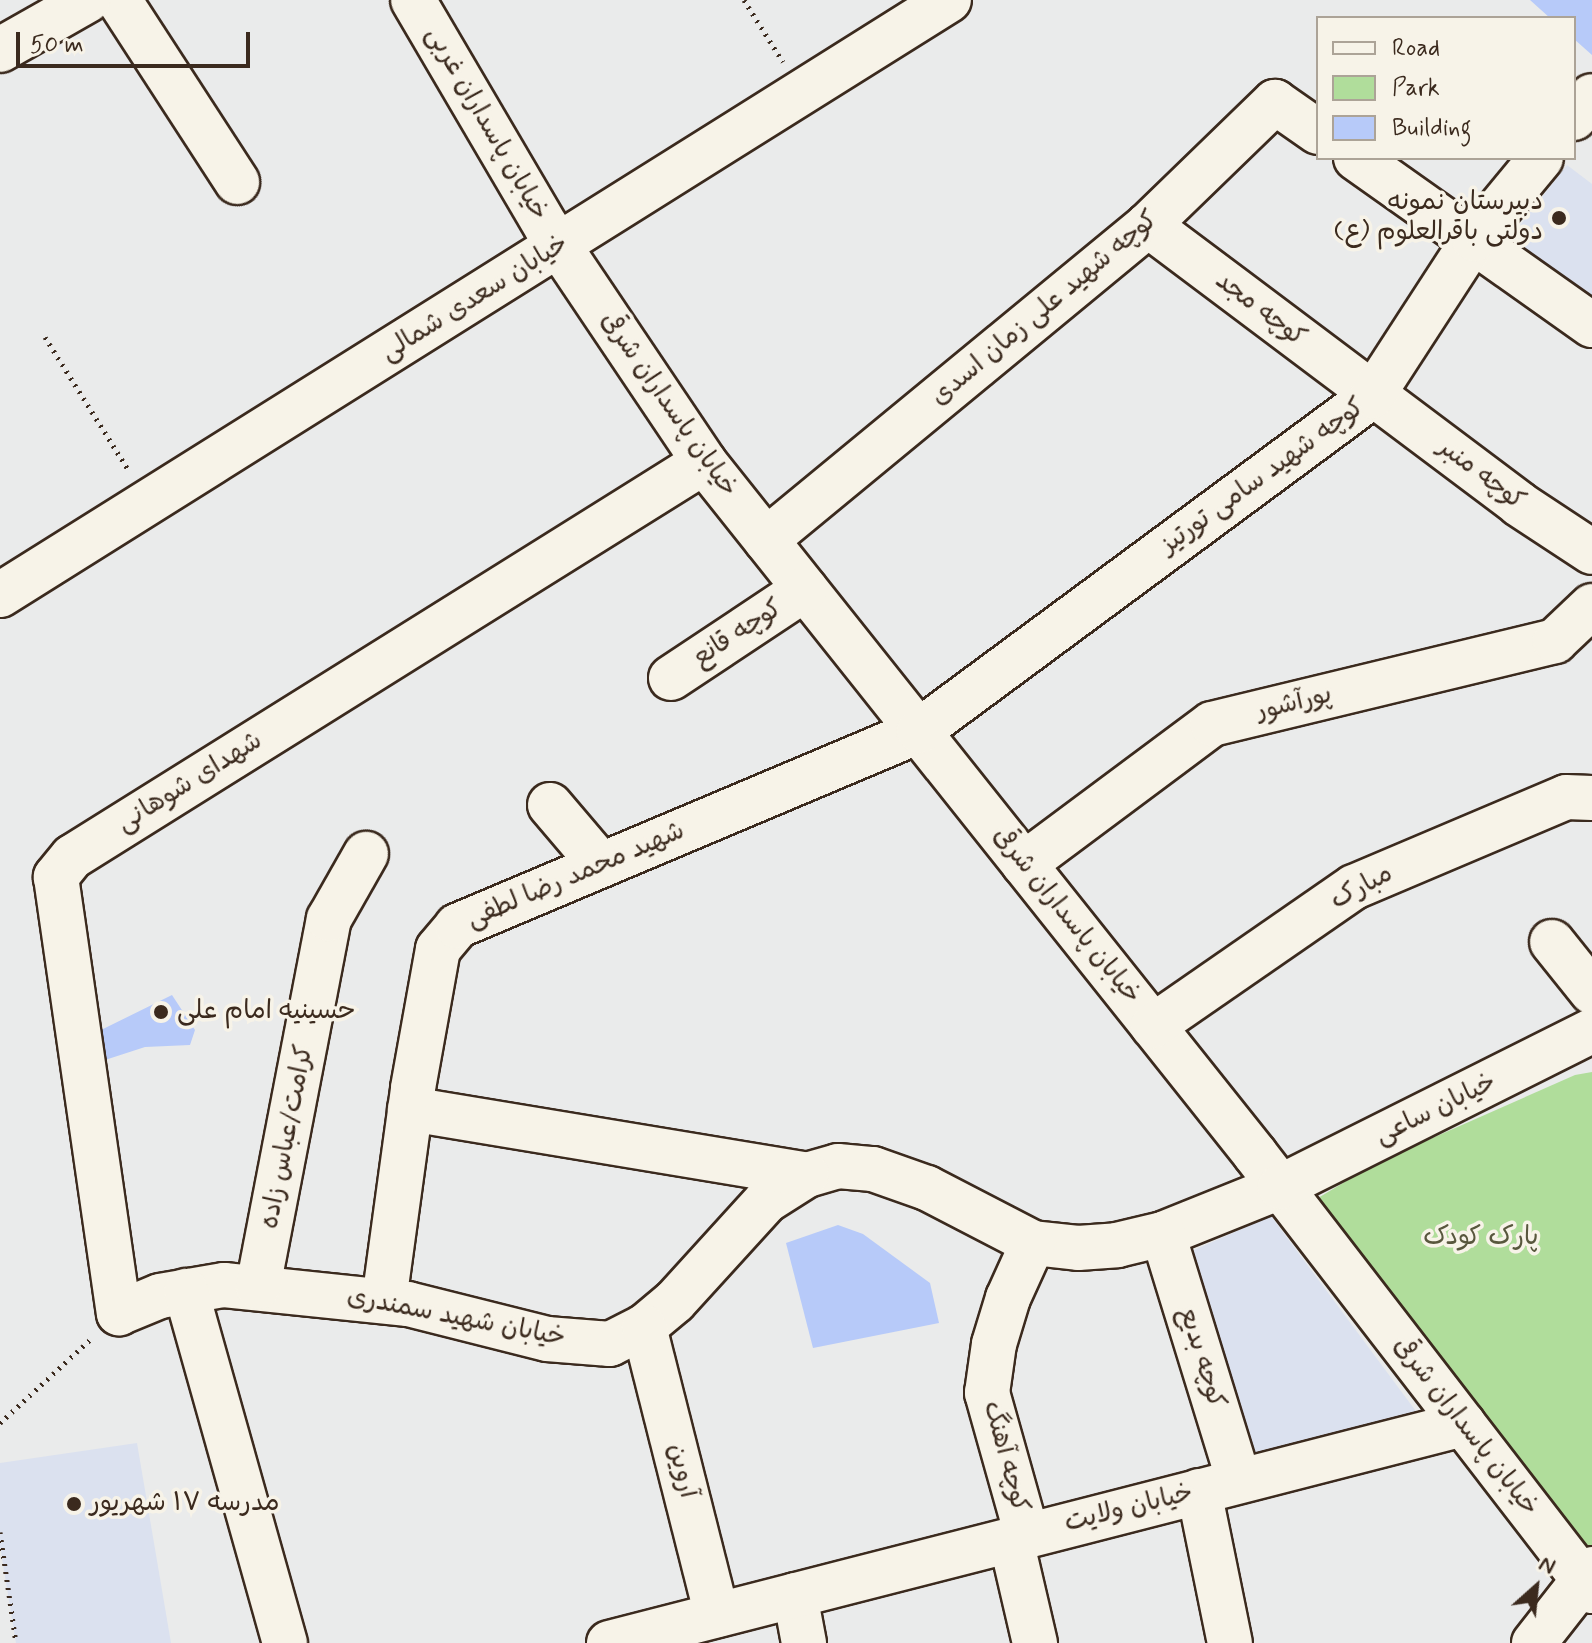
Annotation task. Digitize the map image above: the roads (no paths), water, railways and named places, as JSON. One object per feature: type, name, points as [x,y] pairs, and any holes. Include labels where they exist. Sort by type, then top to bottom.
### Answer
[{"type":"street","points":[[0,50],[88,0]]},
{"type":"street","points":[[119,0],[237,182]]},
{"type":"street","name":"خیابان پاسداران غربی","points":[[413,0],[559,247]]},
{"type":"street","name":"خیابان سعدی شمالی","points":[[0,595],[949,0]]},
{"type":"street","points":[[1576,116],[1592,96]]},
{"type":"street","name":"کوچه شهید علی زمان اسدی","points":[[766,540],[1148,225],[1275,102],[1316,131]]},
{"type":"street","points":[[1359,160],[1592,325]]},
{"type":"street","name":"کوچه شهید سامی تورتیز","points":[[919,731],[1372,396],[1474,239],[1539,160]]},
{"type":"street","name":"کوچه مجد","points":[[1148,225],[1372,396]]},
{"type":"street","name":"خیابان پاسداران شرقی","points":[[559,247],[704,462],[1153,1026],[1463,1424],[1589,1579]]},
{"type":"street","name":"کوچه منبر","points":[[1372,396],[1519,504],[1592,552]]},
{"type":"street","name":"شهدای شوهانی","points":[[119,1313],[56,877],[72,857],[704,462]]},
{"type":"street","name":"کوچه قانع","points":[[671,678],[805,589]]},
{"type":"street","name":"پورآشور","points":[[1024,864],[1212,724],[1555,641],[1592,606]]},
{"type":"street","name":"شهید محمد رضا لطفی","points":[[384,1301],[410,1109],[438,949],[457,926],[919,731]]},
{"type":"street","name":"مبارک","points":[[1153,1026],[1354,887],[1566,797],[1592,798]]},
{"type":"street","points":[[550,805],[601,865]]},
{"type":"street","name":"کرامت/عباس زاده","points":[[258,1287],[329,919],[366,854]]},
{"type":"street","points":[[1552,942],[1592,992]]},
{"type":"street","name":"خیابان ساعی","points":[[1280,1187],[1592,1031]]},
{"type":"street","points":[[410,1109],[807,1175]]},
{"type":"street","name":"خیابان شهید سمندری","points":[[119,1313],[135,1304],[186,1291],[224,1285],[258,1287],[281,1292],[384,1301],[467,1317],[547,1339],[610,1344],[644,1327],[694,1282],[766,1201],[807,1175],[838,1166],[873,1169],[927,1188],[1033,1243],[1078,1248],[1117,1245],[1163,1234],[1280,1187]]},
{"type":"street","name":"کوچه بدیع","points":[[1163,1234],[1219,1486],[1230,1643]]},
{"type":"street","name":"کوچه آهنگ","points":[[1033,1243],[1002,1317],[987,1393],[1019,1538],[1035,1643]]},
{"type":"street","points":[[186,1291],[285,1643]]},
{"type":"street","name":"آروین","points":[[644,1327],[717,1615]]},
{"type":"street","name":"خیابان ولایت","points":[[609,1643],[1463,1424]]},
{"type":"street","points":[[1534,1643],[1589,1579]]},
{"type":"street","points":[[795,1595],[804,1643]]},
{"type":"place","name":"دبیرستان نمونه دولتی باقرالعلوم (ع)","points":[[1559,218]]},
{"type":"place","name":"حسینیه امام علی","points":[[161,1012]]},
{"type":"place","name":"مدرسه ۱۷ شهریور","points":[[74,1504]]},
{"type":"park label","name":"پارک کودک","points":[[1481,1238]]}]
